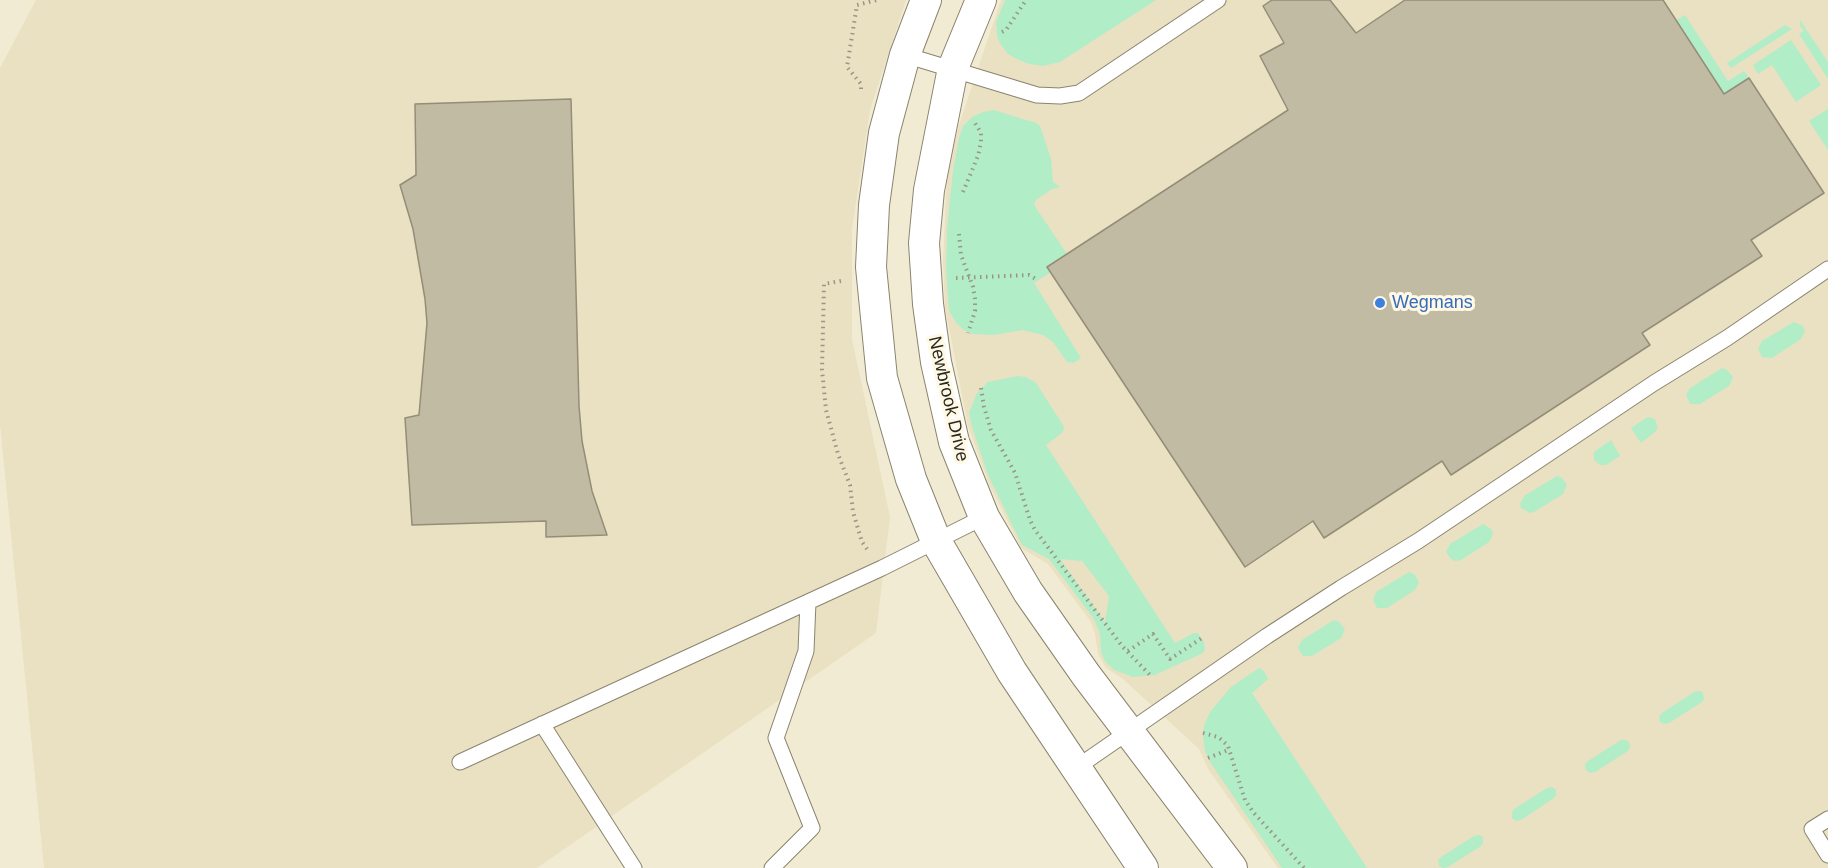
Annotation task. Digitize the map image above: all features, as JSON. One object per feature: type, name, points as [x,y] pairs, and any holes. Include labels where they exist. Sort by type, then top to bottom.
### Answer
[{"type":"street","points":[[926,0],[905,55],[884,133],[874,205],[871,267],[882,378],[911,479],[936,541],[1012,672],[1143,868]]},
{"type":"street","name":"Newbrook Drive","points":[[981,0],[953,68],[929,190],[924,243],[927,304],[936,363],[954,442],[984,517],[1028,592],[1086,675],[1232,868]]},
{"type":"lane","points":[[905,55],[1037,95],[1060,96],[1079,93],[1218,0]]},
{"type":"lane","points":[[1076,768],[1267,636],[1418,541],[1828,269]]},
{"type":"lane","points":[[460,762],[808,602],[984,517]]},
{"type":"lane","points":[[772,868],[812,828],[776,738],[806,651],[808,602]]},
{"type":"lane","points":[[542,724],[634,868]]},
{"type":"lane","points":[[1828,819],[1812,830],[1828,855]]},
{"type":"path","points":[[1006,30],[1026,0]]},
{"type":"path","points":[[960,202],[981,142],[981,134],[972,117]]},
{"type":"path","points":[[958,225],[961,255],[975,299],[975,311],[968,333]]},
{"type":"path","points":[[946,279],[1029,275],[1038,280]]},
{"type":"path","points":[[981,388],[989,424],[1016,473],[1030,520],[1042,540],[1059,559],[1128,651],[1151,676]]},
{"type":"path","points":[[1128,651],[1152,633],[1170,659],[1202,638]]},
{"type":"path","points":[[1203,733],[1218,737],[1223,741],[1239,784],[1253,812],[1304,868]]},
{"type":"path","points":[[1208,758],[1228,750]]},
{"type":"shaded area","points":[[36,0],[906,0],[870,110],[852,230],[852,339],[890,517],[876,633],[537,868],[44,868],[0,424],[0,68]]},
{"type":"shaded area","points":[[1001,0],[1828,0],[1828,868],[1278,868],[1208,769],[1199,749],[1123,679],[1106,668],[1098,654],[1091,622],[1048,564],[1021,548],[989,484],[968,426],[945,307],[943,261],[947,175],[958,128]]},
{"type":"green space","points":[[1005,0],[1156,0],[1060,62],[1043,66],[1021,61],[1008,54],[999,42],[996,22]]},
{"type":"green space","points":[[1685,15],[1728,81],[1744,71],[1749,78],[1724,94],[1676,20]]},
{"type":"green space","points":[[1800,20],[1828,62],[1828,79],[1799,34],[1804,31],[1800,26]]},
{"type":"green space","points":[[1785,25],[1792,29],[1731,68],[1727,63]]},
{"type":"green space","points":[[1791,40],[1821,85],[1796,102],[1772,65],[1758,74],[1753,65]]},
{"type":"green space","points":[[1828,109],[1828,150],[1809,121]]},
{"type":"green space","points":[[994,110],[1040,126],[1051,159],[1053,182],[1060,187],[1052,189],[1036,200],[1034,205],[1067,254],[1051,272],[1034,283],[1081,358],[1073,363],[1067,362],[1053,342],[1043,335],[1022,330],[994,335],[972,334],[956,323],[949,310],[946,270],[947,227],[959,138],[963,126],[972,117]]},
{"type":"green space","points":[[1794,322],[1803,326],[1805,331],[1801,339],[1772,358],[1762,357],[1758,349],[1762,341]]},
{"type":"green space","points":[[1722,368],[1733,377],[1729,386],[1700,404],[1690,404],[1686,395],[1690,388]]},
{"type":"green space","points":[[1017,376],[1026,377],[1036,383],[1064,429],[1046,445],[1175,643],[1198,633],[1204,642],[1203,653],[1155,675],[1133,677],[1114,670],[1105,661],[1101,652],[1100,634],[1094,619],[1049,559],[1022,545],[988,475],[969,413],[977,393],[988,382]],"holes":[[[1060,559],[1082,561],[1109,596],[1105,622]]]},
{"type":"green space","points":[[1648,417],[1655,419],[1658,428],[1641,443],[1631,428]]},
{"type":"green space","points":[[1611,440],[1620,456],[1606,465],[1600,465],[1594,460],[1594,452]]},
{"type":"green space","points":[[1557,476],[1562,478],[1567,485],[1563,494],[1534,512],[1530,513],[1521,508],[1520,504],[1524,496]]},
{"type":"green space","points":[[1483,524],[1491,529],[1493,534],[1489,542],[1461,560],[1451,559],[1446,552],[1450,544]]},
{"type":"green space","points":[[1409,572],[1414,574],[1419,582],[1415,590],[1387,608],[1377,608],[1373,600],[1376,592]]},
{"type":"green space","points":[[1334,620],[1345,629],[1341,638],[1312,656],[1303,656],[1298,648],[1302,640]]},
{"type":"green space","points":[[1259,668],[1264,671],[1268,679],[1252,693],[1367,868],[1282,868],[1210,762],[1205,751],[1203,737],[1204,725],[1210,712],[1231,687]]},
{"type":"green space","points":[[1694,692],[1703,693],[1702,702],[1669,723],[1660,722],[1659,716],[1662,713]]},
{"type":"green space","points":[[1621,740],[1629,742],[1628,751],[1595,772],[1590,773],[1586,770],[1585,765],[1588,761]]},
{"type":"green space","points":[[1552,787],[1556,790],[1554,798],[1521,820],[1516,821],[1512,818],[1514,809]]},
{"type":"green space","points":[[1479,835],[1483,837],[1481,846],[1448,867],[1439,866],[1438,860],[1441,857]]},
{"type":"building","name":"Wegmans","points":[[1272,0],[1330,0],[1356,33],[1405,0],[1663,0],[1724,94],[1749,78],[1824,193],[1751,240],[1762,256],[1642,333],[1650,345],[1451,475],[1442,461],[1324,538],[1313,521],[1245,567],[1047,267],[1288,110],[1260,56],[1284,43],[1263,6]]},
{"type":"building","points":[[571,99],[579,406],[582,441],[592,491],[607,535],[546,537],[546,521],[412,525],[405,418],[419,415],[427,323],[413,229],[400,185],[416,175],[415,104]]},
{"type":"place","name":"Wegmans","points":[[1380,303]]}]
